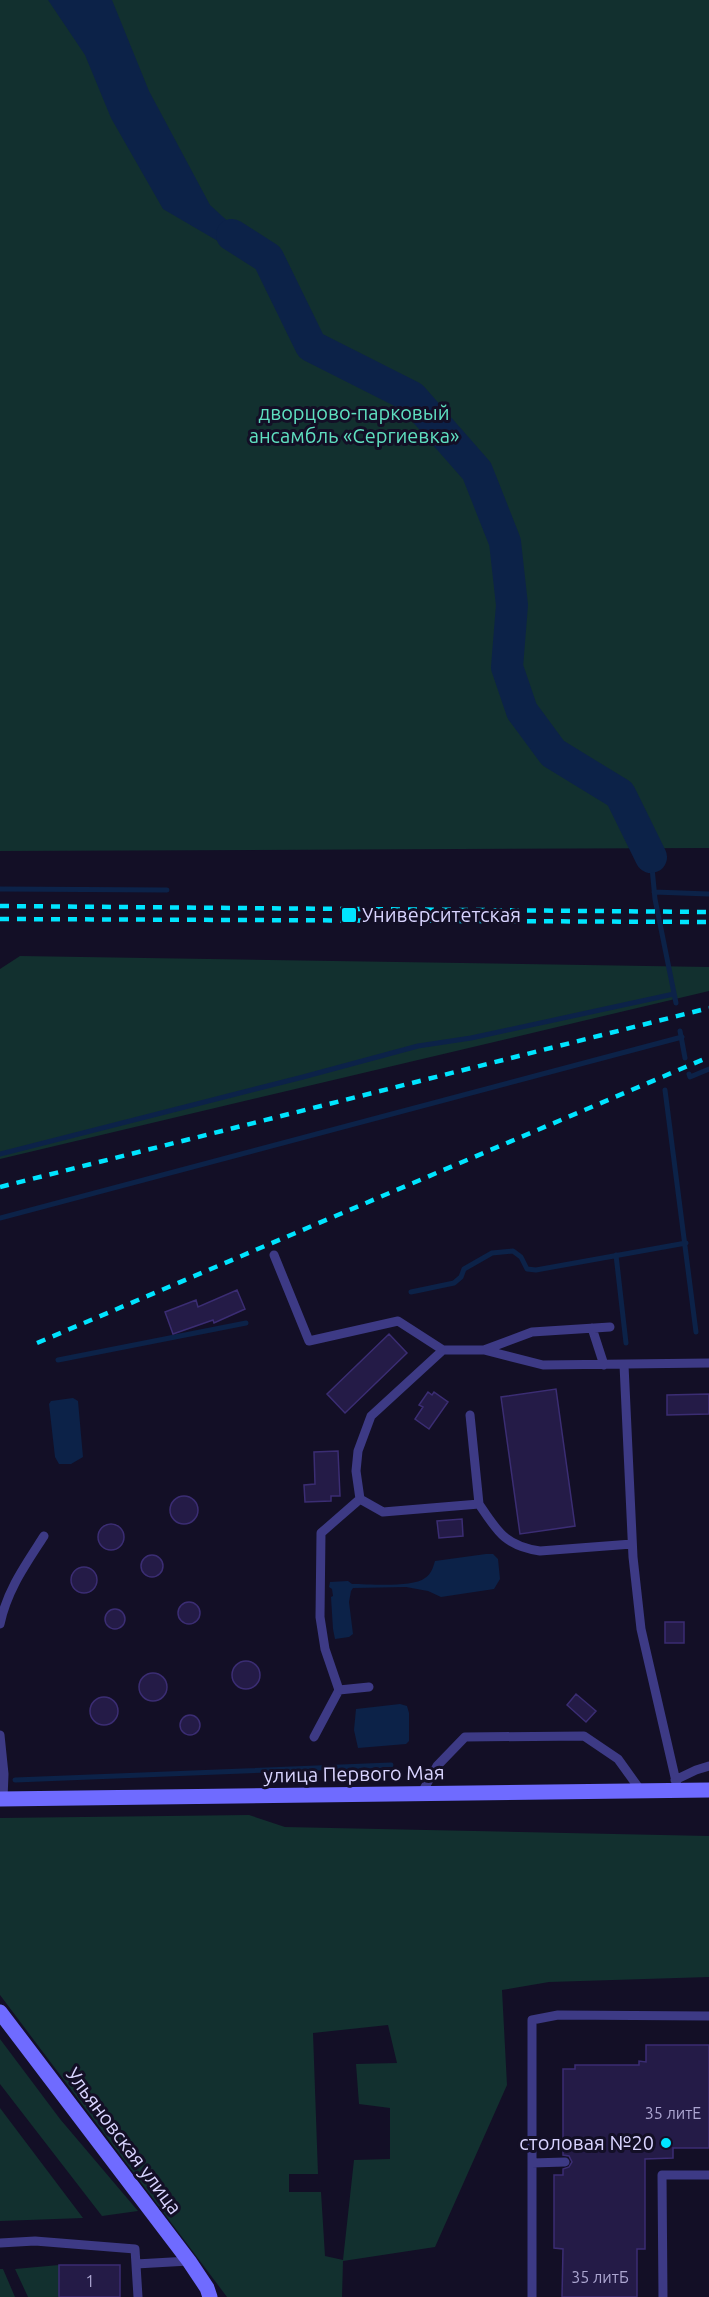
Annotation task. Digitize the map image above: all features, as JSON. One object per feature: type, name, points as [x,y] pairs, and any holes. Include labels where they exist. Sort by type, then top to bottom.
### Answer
[{"type":"street","name":"улица Первого Мая","points":[[2,1799],[641,1791],[677,1785],[709,1790]]},
{"type":"street","name":"Ульяновская улица","points":[[0,2012],[189,2261],[207,2288],[210,2297]]},
{"type":"lane","points":[[274,1255],[309,1341],[398,1321],[443,1350],[484,1350],[543,1365],[709,1363]]},
{"type":"lane","points":[[484,1350],[532,1332],[610,1327]]},
{"type":"lane","points":[[592,1328],[604,1365]]},
{"type":"lane","points":[[360,1499],[356,1471],[358,1451],[371,1416],[443,1350]]},
{"type":"lane","points":[[624,1365],[632,1544],[641,1629],[677,1785],[696,1770],[709,1766]]},
{"type":"lane","points":[[470,1415],[479,1504],[497,1530],[510,1543],[525,1549],[540,1551],[632,1544]]},
{"type":"lane","points":[[360,1499],[383,1512],[479,1504]]},
{"type":"lane","points":[[314,1737],[339,1690],[325,1649],[320,1617],[321,1533],[360,1499]]},
{"type":"lane","points":[[0,1624],[11,1588],[44,1536]]},
{"type":"lane","points":[[339,1690],[369,1687]]},
{"type":"lane","points":[[0,1735],[4,1774],[2,1799]]},
{"type":"lane","points":[[421,1794],[437,1766],[465,1737],[584,1736],[618,1759],[641,1791]]},
{"type":"lane","points":[[532,2297],[532,2020],[558,2015],[709,2016]]},
{"type":"lane","points":[[532,2163],[565,2162]]},
{"type":"lane","points":[[663,2297],[662,2175],[709,2175]]},
{"type":"lane","points":[[0,2243],[35,2241],[135,2249],[138,2297]]},
{"type":"lane","points":[[136,2264],[189,2261]]},
{"type":"green space","name":"дворцово-парковый ансамбль «Сергиевка»","points":[[0,0],[709,0],[709,848],[0,851]]},
{"type":"green space","points":[[20,956],[709,967],[709,991],[0,1159],[0,969]]},
{"type":"green space","points":[[249,1815],[285,1827],[709,1836],[709,1977],[549,1982],[502,1990],[507,2085],[435,2247],[343,2261],[342,2297],[227,2297],[0,1995],[0,1818]],"holes":[[[388,2025],[397,2063],[356,2064],[359,2104],[390,2108],[390,2159],[354,2160],[343,2260],[325,2256],[321,2192],[289,2192],[289,2174],[318,2174],[313,2033]]]},
{"type":"green space","points":[[0,2039],[60,2119],[138,2211],[102,2216],[0,2084]]},
{"type":"green space","points":[[0,2108],[83,2218],[0,2221]]},
{"type":"green space","points":[[59,2265],[59,2297],[28,2297],[15,2269]]},
{"type":"green space","points":[[0,2269],[3,2269],[15,2297],[0,2297]]},
{"type":"water","points":[[48,0],[112,0],[149,91],[210,205],[268,258],[216,240],[163,209],[111,118],[85,55]]},
{"type":"water","points":[[73,1398],[78,1401],[83,1457],[71,1464],[59,1464],[55,1457],[49,1404],[51,1401]]},
{"type":"water","points":[[493,1554],[498,1559],[500,1579],[494,1589],[441,1597],[428,1591],[406,1587],[353,1588],[349,1602],[353,1634],[349,1637],[335,1639],[330,1582],[348,1581],[352,1584],[379,1585],[410,1583],[427,1576],[435,1561]]},
{"type":"water","points":[[400,1704],[407,1706],[409,1713],[409,1741],[406,1744],[358,1748],[354,1730],[356,1709]]},
{"type":"building","points":[[237,1290],[245,1309],[214,1323],[213,1320],[173,1334],[165,1312],[196,1300],[198,1307]]},
{"type":"building","points":[[389,1334],[407,1353],[345,1413],[327,1394]]},
{"type":"building","points":[[556,1389],[575,1526],[520,1534],[501,1397]]},
{"type":"building","points":[[428,1392],[432,1395],[434,1392],[448,1402],[429,1429],[415,1419],[423,1407],[419,1405]]},
{"type":"building","points":[[709,1394],[709,1414],[667,1415],[667,1395]]},
{"type":"building","points":[[338,1451],[340,1496],[331,1496],[331,1501],[305,1502],[304,1485],[315,1484],[314,1452]]},
{"type":"building","points":[[184,1496],[194,1500],[198,1510],[194,1520],[184,1524],[174,1520],[170,1510],[174,1500]]},
{"type":"building","points":[[462,1519],[463,1536],[439,1538],[437,1521]]},
{"type":"building","points":[[111,1524],[121,1527],[124,1537],[121,1547],[111,1550],[101,1547],[98,1537],[101,1527]]},
{"type":"building","points":[[152,1555],[160,1558],[163,1566],[160,1574],[152,1577],[144,1574],[141,1566],[144,1558]]},
{"type":"building","points":[[84,1567],[94,1570],[97,1580],[94,1590],[84,1593],[74,1590],[71,1580],[74,1570]]},
{"type":"building","points":[[189,1602],[197,1605],[200,1613],[197,1621],[189,1624],[181,1621],[178,1613],[181,1605]]},
{"type":"building","points":[[115,1609],[122,1612],[125,1619],[122,1626],[115,1629],[108,1626],[105,1619],[108,1612]]},
{"type":"building","points":[[665,1622],[684,1622],[684,1643],[665,1643]]},
{"type":"building","points":[[246,1661],[256,1665],[260,1675],[256,1685],[246,1689],[236,1685],[232,1675],[236,1665]]},
{"type":"building","points":[[153,1673],[163,1677],[167,1687],[163,1697],[153,1701],[143,1697],[139,1687],[143,1677]]},
{"type":"building","points":[[576,1694],[596,1711],[586,1722],[567,1705]]},
{"type":"building","points":[[104,1697],[114,1701],[118,1711],[114,1721],[104,1725],[94,1721],[90,1711],[94,1701]]},
{"type":"building","points":[[190,1715],[197,1718],[200,1725],[197,1732],[190,1735],[183,1732],[180,1725],[183,1718]]},
{"type":"building","points":[[646,2045],[709,2045],[709,2148],[673,2148],[673,2158],[645,2159],[645,2249],[637,2249],[637,2297],[562,2297],[563,2249],[554,2248],[554,2175],[563,2175],[563,2169],[569,2167],[572,2162],[569,2156],[563,2155],[563,2069],[575,2069],[575,2065],[639,2065],[639,2061],[646,2062]]},
{"type":"building","points":[[59,2265],[120,2265],[120,2297],[59,2297]]},
{"type":"waterway","points":[[232,235],[268,258],[311,346],[412,397],[477,471],[505,542],[512,605],[507,667],[522,711],[553,753],[620,794],[651,857]]},
{"type":"waterway","points":[[651,857],[655,899],[676,1003]]},
{"type":"waterway","points":[[0,889],[167,890]]},
{"type":"waterway","points":[[654,892],[709,894]]},
{"type":"waterway","points":[[0,1154],[418,1046],[471,1038],[674,994]]},
{"type":"waterway","points":[[680,1031],[685,1058]]},
{"type":"waterway","points":[[0,1218],[682,1037]]},
{"type":"waterway","points":[[689,1074],[690,1077],[709,1069]]},
{"type":"waterway","points":[[665,1090],[696,1332]]},
{"type":"waterway","points":[[411,1292],[454,1283],[461,1277],[464,1269],[492,1253],[513,1251],[521,1257],[527,1269],[536,1270],[686,1243]]},
{"type":"waterway","points":[[616,1255],[626,1343]]},
{"type":"waterway","points":[[58,1360],[246,1323]]},
{"type":"waterway","points":[[15,1780],[391,1765]]},
{"type":"railway","points":[[0,906],[709,912]]},
{"type":"railway","points":[[0,919],[709,922]]},
{"type":"railway","points":[[0,1187],[709,1008]]},
{"type":"railway","points":[[37,1343],[709,1057]]},
{"type":"place","name":"Университетская","points":[[349,915]]},
{"type":"place","name":"столовая №20","points":[[666,2143]]}]
